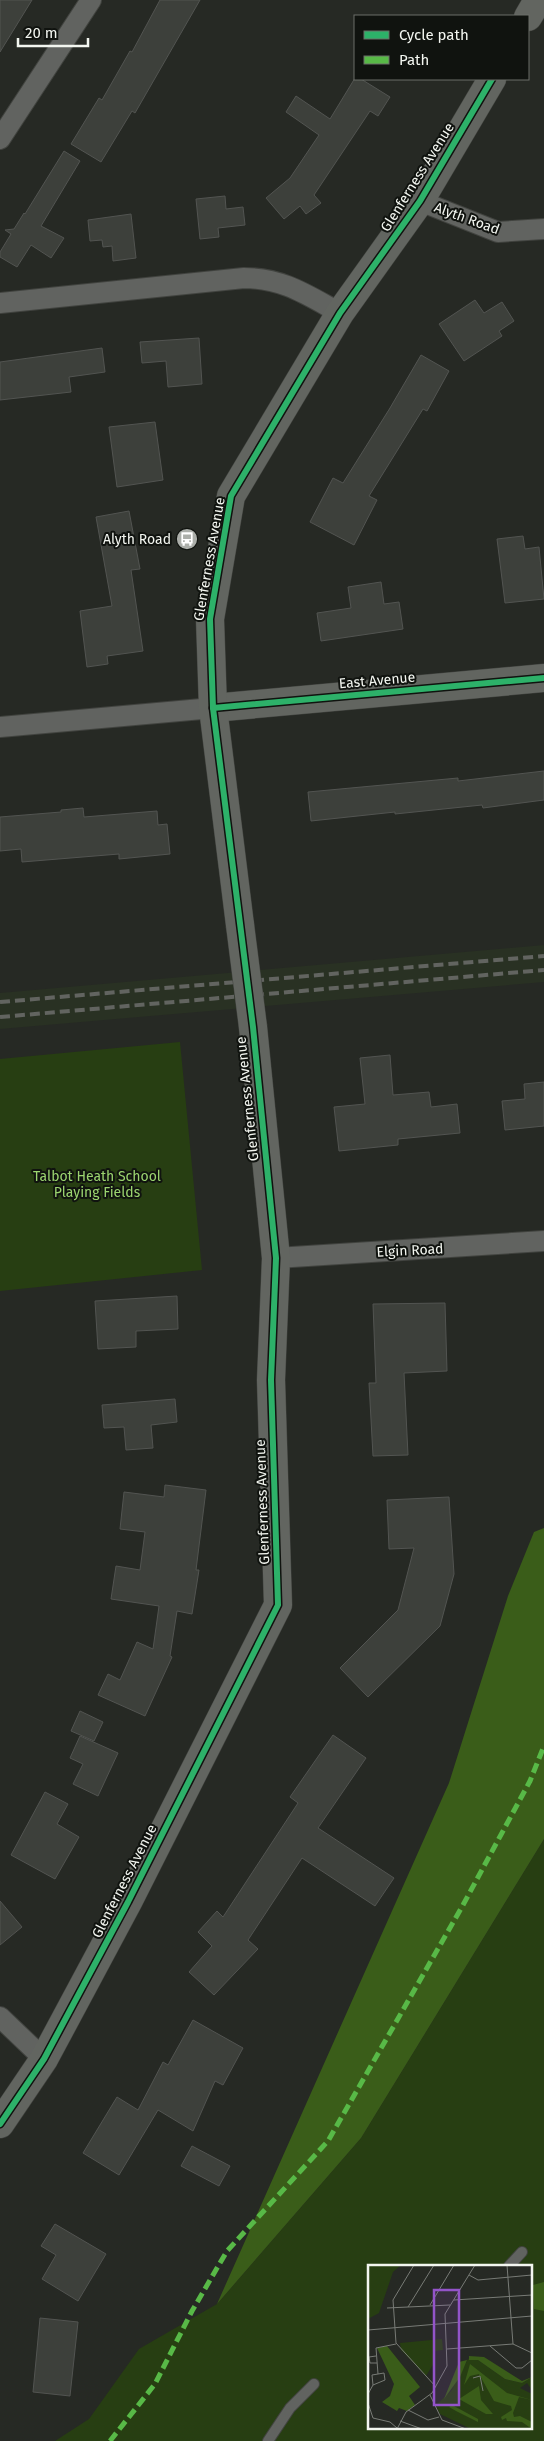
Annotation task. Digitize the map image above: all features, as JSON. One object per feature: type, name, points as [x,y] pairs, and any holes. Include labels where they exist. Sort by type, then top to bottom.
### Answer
[{"type":"street","points":[[0,139],[91,0]]},
{"type":"street","points":[[529,15],[538,0]]},
{"type":"street","name":"Glenferness Avenue","points":[[0,2124],[44,2060],[132,1893],[278,1605],[271,1380],[276,1258],[253,1027],[212,708],[210,620],[231,496],[340,313],[420,201],[491,80]]},
{"type":"street","name":"Alyth Road","points":[[420,201],[498,232],[544,230]]},
{"type":"street","points":[[0,303],[244,278],[265,278],[285,283],[340,313]]},
{"type":"street","name":"East Avenue","points":[[0,727],[544,678]]},
{"type":"street","name":"Elgin Road","points":[[276,1258],[544,1241]]},
{"type":"street","points":[[0,2017],[44,2060]]},
{"type":"lane","points":[[510,2265],[522,2252]]},
{"type":"lane","points":[[268,2441],[290,2408],[314,2384]]},
{"type":"shaded area","points":[[544,945],[544,982],[0,1029],[0,993]]},
{"type":"green space","name":"Talbot Heath School Playing Fields","points":[[180,1042],[202,1270],[0,1291],[0,1059]]},
{"type":"green space","points":[[544,1528],[544,1839],[361,2138],[217,2304],[449,1783],[508,1596],[534,1532]]},
{"type":"green space","points":[[544,1839],[544,2441],[55,2441],[89,2419],[139,2349],[217,2304],[361,2138]]},
{"type":"green space","points":[[544,2282],[544,2311],[534,2309],[533,2285]]},
{"type":"building","points":[[0,0],[32,0],[0,52]]},
{"type":"building","points":[[160,0],[200,0],[135,113],[132,111],[101,162],[71,144],[99,98],[102,100],[130,51],[132,52]]},
{"type":"building","points":[[354,80],[363,80],[390,97],[378,116],[370,111],[314,195],[321,203],[306,214],[300,206],[284,219],[266,198],[290,178],[319,135],[286,112],[296,96],[330,119]]},
{"type":"building","points":[[64,151],[80,161],[41,226],[64,238],[51,258],[31,245],[17,267],[0,257],[0,252],[11,234],[5,230],[14,229]]},
{"type":"building","points":[[225,196],[226,209],[243,207],[245,225],[218,228],[219,237],[200,239],[196,199]]},
{"type":"building","points":[[131,214],[136,258],[113,261],[112,246],[103,247],[102,240],[90,241],[88,220]]},
{"type":"building","points":[[475,300],[484,313],[502,302],[514,321],[499,331],[502,336],[464,361],[439,324]]},
{"type":"building","points":[[199,338],[202,384],[168,387],[166,361],[142,363],[140,342]]},
{"type":"building","points":[[102,348],[105,372],[69,377],[71,392],[0,400],[0,362]]},
{"type":"building","points":[[421,355],[449,371],[427,411],[423,409],[369,496],[377,500],[354,545],[310,522],[333,478],[343,483]]},
{"type":"building","points":[[155,422],[163,480],[117,487],[109,427]]},
{"type":"building","points":[[129,511],[140,569],[131,570],[143,651],[107,656],[108,664],[87,667],[80,611],[112,606],[96,517]]},
{"type":"building","points":[[523,536],[525,549],[539,547],[544,599],[505,603],[497,539]]},
{"type":"building","points":[[381,582],[384,604],[399,602],[403,629],[321,641],[317,613],[351,608],[348,587]]},
{"type":"building","points":[[544,771],[544,800],[483,808],[482,805],[311,821],[308,792],[458,778],[458,781]]},
{"type":"building","points":[[83,808],[84,817],[157,811],[158,825],[167,824],[170,854],[119,859],[119,854],[22,862],[21,849],[0,851],[0,817],[61,812],[61,810]]},
{"type":"building","points":[[390,1055],[393,1095],[429,1092],[431,1107],[457,1104],[460,1133],[398,1139],[398,1145],[339,1151],[334,1107],[365,1104],[360,1058]]},
{"type":"building","points":[[544,1082],[544,1126],[505,1130],[502,1101],[525,1099],[524,1084]]},
{"type":"building","points":[[177,1296],[178,1329],[136,1331],[136,1347],[98,1349],[95,1301]]},
{"type":"building","points":[[445,1303],[447,1371],[404,1373],[408,1455],[373,1456],[369,1383],[376,1383],[373,1304]]},
{"type":"building","points":[[175,1399],[177,1422],[151,1425],[153,1448],[126,1450],[124,1427],[104,1428],[102,1405]]},
{"type":"building","points":[[165,1485],[206,1490],[196,1570],[199,1570],[192,1614],[177,1611],[170,1656],[172,1657],[145,1716],[98,1695],[108,1674],[120,1680],[137,1642],[153,1649],[159,1606],[111,1599],[116,1566],[140,1570],[145,1532],[120,1529],[124,1492],[164,1497]]},
{"type":"building","points":[[449,1497],[454,1574],[440,1626],[368,1697],[340,1668],[398,1610],[414,1548],[389,1549],[387,1500]]},
{"type":"building","points":[[80,1711],[103,1722],[94,1741],[71,1731]]},
{"type":"building","points":[[333,1735],[366,1758],[318,1828],[394,1878],[375,1906],[302,1858],[248,1940],[258,1949],[214,1995],[189,1972],[212,1946],[198,1932],[217,1911],[223,1917],[298,1803],[290,1797]]},
{"type":"building","points":[[80,1736],[118,1753],[98,1796],[73,1784],[83,1764],[70,1758]]},
{"type":"building","points":[[45,1792],[68,1804],[57,1824],[79,1837],[55,1879],[11,1855]]},
{"type":"building","points":[[0,1901],[22,1927],[0,1945]]},
{"type":"building","points":[[193,2020],[243,2048],[223,2085],[215,2081],[193,2131],[158,2110],[119,2175],[83,2153],[117,2097],[138,2110],[163,2062],[168,2065]]},
{"type":"building","points":[[192,2146],[230,2166],[219,2186],[181,2166]]},
{"type":"building","points":[[55,2224],[106,2254],[78,2301],[42,2279],[56,2255],[41,2246]]},
{"type":"building","points":[[40,2318],[78,2322],[70,2396],[33,2392]]},
{"type":"railway","points":[[0,1002],[544,956]]},
{"type":"railway","points":[[0,1017],[544,970]]},
{"type":"marked path","points":[[110,2441],[155,2384],[192,2311],[227,2251],[328,2141],[463,1905],[530,1781],[544,1746]]},
{"type":"cycle path","points":[[0,2124],[44,2059],[128,1902],[278,1605],[271,1380],[276,1258],[253,1027],[213,708],[210,619],[231,496],[340,313],[420,201],[491,80]]},
{"type":"cycle path","points":[[213,708],[544,678]]},
{"type":"place","name":"Alyth Road","points":[[187,539]]}]
